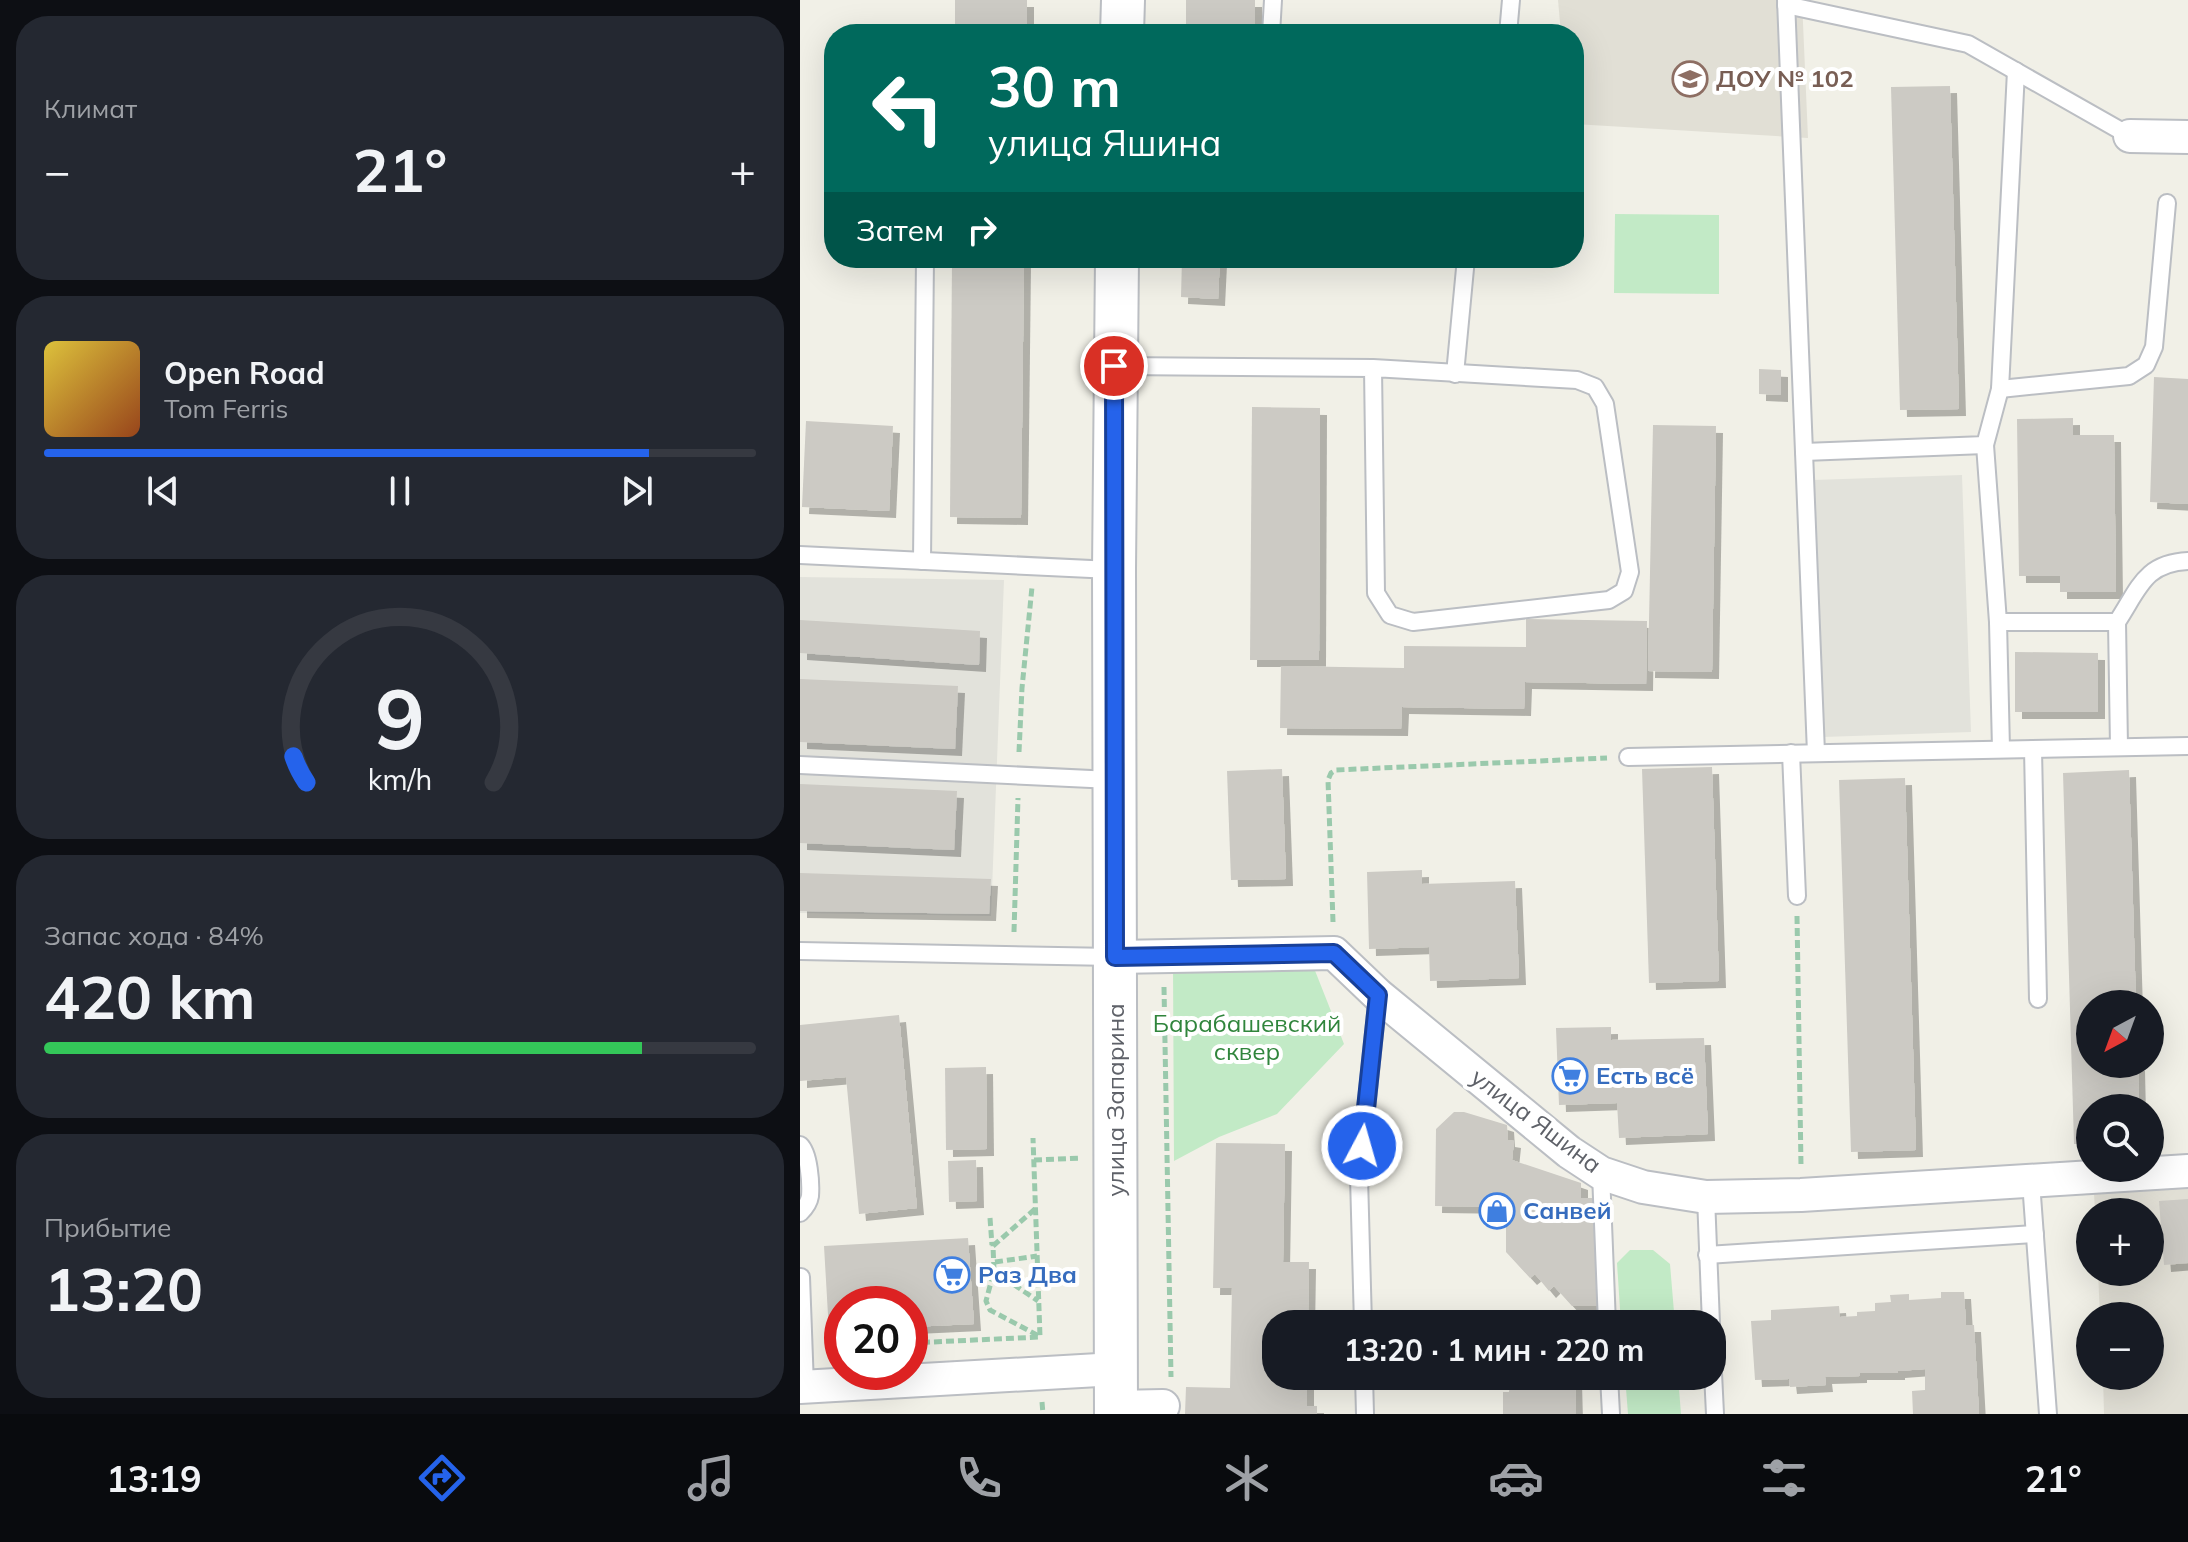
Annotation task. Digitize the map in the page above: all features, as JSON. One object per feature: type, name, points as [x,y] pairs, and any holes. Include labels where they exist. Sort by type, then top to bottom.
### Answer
[{"type":"street","points":[[1122,24],[1123,0]]},
{"type":"street","points":[[2130,136],[2188,137]]},
{"type":"street","name":"улица Запарина","points":[[1116,1396],[1114,366],[1117,268]]},
{"type":"street","points":[[1115,957],[1334,953]]},
{"type":"street","name":"улица Яшина","points":[[1334,953],[1378,995],[1569,1152],[1601,1173],[1643,1187],[1706,1197],[1801,1195],[2188,1171]]},
{"type":"street","points":[[803,1387],[1041,1373],[1116,1396],[1167,1395]]},
{"type":"lane","points":[[1272,24],[1273,0]]},
{"type":"lane","points":[[1509,24],[1511,0]]},
{"type":"lane","points":[[1816,753],[1786,3],[1968,44],[2130,136]]},
{"type":"lane","points":[[2001,749],[1998,622],[1985,445],[2000,389],[2016,71]]},
{"type":"lane","points":[[2000,389],[2129,376],[2146,365],[2154,347],[2167,203]]},
{"type":"lane","points":[[922,561],[925,268]]},
{"type":"lane","points":[[1455,374],[1465,268]]},
{"type":"lane","points":[[1114,366],[1373,368],[1577,380],[1595,387],[1605,404],[1630,572],[1624,591],[1609,600],[1413,622],[1390,615],[1376,593],[1373,368]]},
{"type":"lane","points":[[1804,452],[1985,445]]},
{"type":"lane","points":[[800,555],[1114,570]]},
{"type":"lane","points":[[2119,747],[2117,622],[2151,571],[2169,562],[2188,561]]},
{"type":"lane","points":[[1998,622],[2117,622]]},
{"type":"lane","points":[[1628,757],[2188,746]]},
{"type":"lane","points":[[2033,749],[2038,999]]},
{"type":"lane","points":[[1791,753],[1797,896]]},
{"type":"lane","points":[[800,765],[1114,780]]},
{"type":"lane","points":[[800,951],[1115,957]]},
{"type":"lane","points":[[1363,1310],[1359,1177],[1378,995]]},
{"type":"lane","points":[[800,1145],[806,1153],[810,1197],[800,1213]]},
{"type":"lane","points":[[1601,1173],[1606,1310]]},
{"type":"lane","points":[[2031,1182],[2048,1414]]},
{"type":"lane","points":[[1706,1197],[1710,1310]]},
{"type":"lane","points":[[1707,1255],[2035,1234]]},
{"type":"lane","points":[[801,1277],[803,1387]]},
{"type":"lane","points":[[1364,1390],[1365,1414]]},
{"type":"lane","points":[[1610,1390],[1611,1414]]},
{"type":"lane","points":[[1714,1390],[1715,1414]]},
{"type":"path","points":[[1334,953],[1328,780],[1331,773],[1341,769],[1628,757]]},
{"type":"path","points":[[1797,896],[1801,1195]]},
{"type":"path","points":[[1163,956],[1167,1395]]},
{"type":"path","points":[[1033,1138],[1043,1414]]},
{"type":"path","points":[[993,1246],[1035,1208]]},
{"type":"path","points":[[990,1218],[995,1262],[986,1305],[1040,1337]]},
{"type":"path","points":[[995,1262],[1037,1256]]},
{"type":"path","points":[[994,1271],[1038,1301]]},
{"type":"path","points":[[928,1342],[1040,1337]]},
{"type":"shaded area","name":"ДОУ № 102","points":[[1558,0],[1802,0],[1808,138],[1584,125],[1584,24],[1560,24]]},
{"type":"shaded area","points":[[1962,475],[1971,732],[1823,737],[1813,480]]},
{"type":"shaded area","points":[[800,577],[1004,580],[991,916],[800,913]]},
{"type":"shaded area","points":[[2188,1171],[2188,1414],[2104,1414],[2103,1390],[2164,1390],[2164,1302],[2099,1302],[2099,1286],[2164,1286],[2164,1198],[2094,1198],[2093,1182],[2164,1182],[2164,1172]]},
{"type":"green space","points":[[1615,214],[1719,215],[1719,294],[1614,293]]},
{"type":"green space","name":"Барабашевский сквер","points":[[1312,963],[1344,1044],[1277,1114],[1219,1137],[1174,1161],[1173,966]]},
{"type":"green space","points":[[1630,1250],[1653,1250],[1670,1264],[1674,1310],[1620,1310],[1617,1263]]},
{"type":"green space","points":[[1626,1390],[1679,1390],[1681,1414],[1628,1414]]},
{"type":"building","points":[[955,0],[1027,0],[1027,24],[955,24]]},
{"type":"building","points":[[1186,0],[1255,0],[1255,24],[1186,24]]},
{"type":"building","points":[[1950,86],[1959,409],[1900,410],[1891,87]]},
{"type":"building","points":[[952,268],[1024,268],[1021,518],[950,517]]},
{"type":"building","points":[[1182,268],[1220,268],[1218,299],[1181,297]]},
{"type":"building","points":[[1759,369],[1781,370],[1781,395],[1759,394]]},
{"type":"building","points":[[2154,377],[2188,379],[2188,504],[2150,502]]},
{"type":"building","points":[[1252,407],[1320,408],[1319,660],[1250,660]]},
{"type":"building","points":[[2073,418],[2073,435],[2114,435],[2116,592],[2060,592],[2060,576],[2019,576],[2017,419]]},
{"type":"building","points":[[806,421],[893,426],[889,511],[802,507]]},
{"type":"building","points":[[1653,425],[1716,426],[1712,672],[1648,671]]},
{"type":"building","points":[[1526,619],[1647,621],[1646,684],[1525,682],[1524,709],[1402,707],[1401,729],[1280,728],[1281,666],[1404,668],[1404,646],[1526,647]]},
{"type":"building","points":[[800,620],[980,631],[979,665],[800,653]]},
{"type":"building","points":[[2015,652],[2098,653],[2098,712],[2015,712]]},
{"type":"building","points":[[800,679],[958,686],[955,749],[800,742]]},
{"type":"building","points":[[1712,767],[1719,981],[1649,983],[1642,769]]},
{"type":"building","points":[[1282,769],[1286,879],[1231,880],[1227,771]]},
{"type":"building","points":[[2129,770],[2136,990],[2076,990],[2076,1078],[2138,1078],[2139,1094],[2076,1094],[2076,1144],[2074,1144],[2063,773]]},
{"type":"building","points":[[1905,778],[1916,1150],[1851,1152],[1839,780]]},
{"type":"building","points":[[800,784],[957,791],[954,850],[800,843]]},
{"type":"building","points":[[1422,870],[1422,884],[1515,881],[1519,978],[1430,981],[1429,947],[1369,949],[1367,872]]},
{"type":"building","points":[[800,873],[991,879],[989,914],[800,911]]},
{"type":"building","points":[[899,1015],[917,1208],[859,1214],[846,1077],[800,1081],[800,1025]]},
{"type":"building","points":[[1611,1027],[1611,1040],[1704,1038],[1708,1134],[1619,1138],[1617,1103],[1559,1105],[1556,1028]]},
{"type":"building","points":[[986,1067],[987,1149],[946,1150],[945,1068]]},
{"type":"building","points":[[1454,1112],[1507,1125],[1508,1140],[1514,1141],[1512,1160],[1581,1183],[1581,1198],[1593,1198],[1593,1213],[1599,1212],[1598,1306],[1572,1306],[1554,1286],[1549,1291],[1535,1274],[1530,1278],[1506,1252],[1506,1207],[1435,1206],[1436,1129]]},
{"type":"building","points":[[1216,1143],[1285,1144],[1283,1262],[1309,1262],[1308,1310],[1262,1310],[1262,1390],[1307,1390],[1307,1406],[1317,1406],[1317,1414],[1185,1414],[1186,1387],[1230,1388],[1232,1288],[1213,1288]]},
{"type":"building","points":[[976,1160],[977,1201],[949,1202],[948,1161]]},
{"type":"building","points":[[2188,1199],[2188,1263],[2164,1265],[2164,1201]]},
{"type":"building","points":[[968,1238],[974,1324],[928,1326],[928,1286],[826,1286],[824,1246]]},
{"type":"building","points":[[1941,1292],[1964,1292],[1966,1325],[1974,1325],[1979,1414],[1913,1414],[1912,1391],[1925,1390],[1925,1369],[1825,1377],[1826,1385],[1790,1387],[1789,1379],[1755,1380],[1751,1321],[1771,1320],[1771,1310],[1839,1306],[1840,1317],[1857,1316],[1857,1312],[1875,1311],[1875,1303],[1891,1302],[1890,1295],[1909,1294],[1909,1300],[1941,1298]]},
{"type":"building","points":[[1575,1390],[1576,1414],[1503,1414],[1503,1392]]},
{"type":"place","name":"ДОУ № 102","points":[[1690,79]]},
{"type":"place","name":"Есть всё","points":[[1570,1076]]},
{"type":"place","name":"Санвей","points":[[1497,1211]]},
{"type":"place","name":"Раз Два","points":[[952,1275]]},
{"type":"route","points":[[1114,366],[1115,957],[1334,953],[1378,995],[1362,1146]]}]
